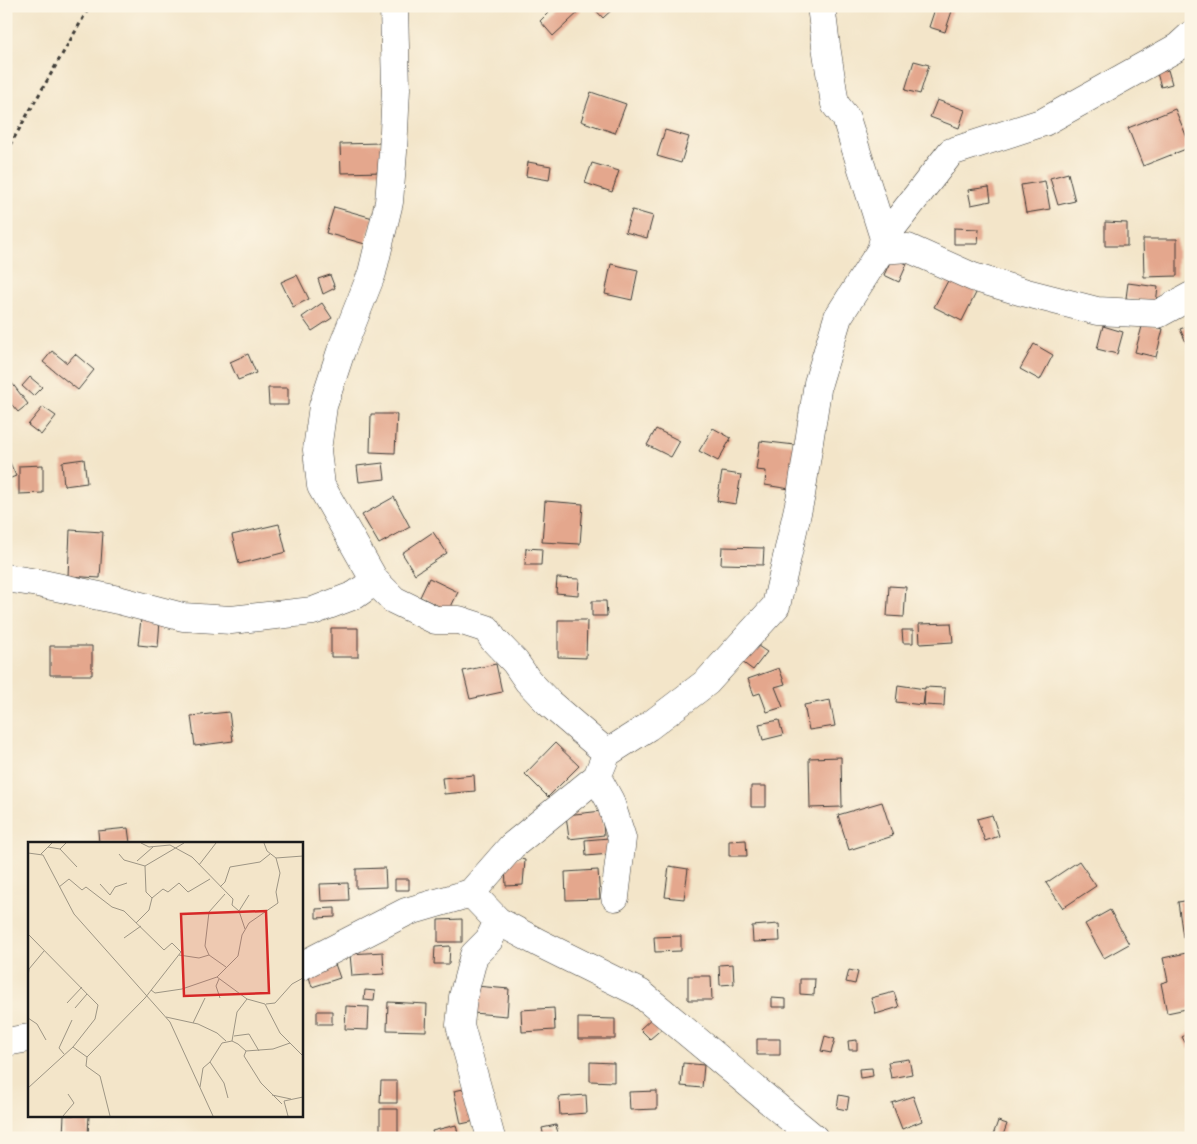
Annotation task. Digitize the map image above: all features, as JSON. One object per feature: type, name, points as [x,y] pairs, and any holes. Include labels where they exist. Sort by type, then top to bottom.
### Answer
[{"type":"street","points":[[394,6],[396,89],[389,202],[372,273],[341,351],[323,406],[317,450],[321,486],[375,581],[394,600],[435,620],[459,620],[487,629],[515,662],[528,682],[602,765],[610,801],[622,838],[615,897]]},
{"type":"street","points":[[821,6],[835,104],[846,118],[882,244]]},
{"type":"street","points":[[302,965],[406,912],[471,893],[512,846],[602,765],[707,682],[776,606],[801,495],[818,383],[838,317],[882,244],[951,152],[1044,122],[1178,47],[1191,34]]},
{"type":"street","points":[[882,244],[908,248],[973,277],[1097,311],[1158,314],[1191,296]]},
{"type":"street","points":[[6,578],[47,584],[183,617],[231,620],[313,611],[355,595],[375,581]]},
{"type":"street","points":[[471,893],[498,921],[640,993],[814,1138]]},
{"type":"street","points":[[491,1138],[460,1025],[463,997],[474,955],[489,940],[498,921]]},
{"type":"street","points":[[6,1042],[28,1038]]},
{"type":"path","points":[[6,152],[90,6]]},
{"type":"building","points":[[555,6],[577,6],[581,10],[553,36],[540,21]]},
{"type":"building","points":[[592,6],[616,6],[603,18]]},
{"type":"building","points":[[936,6],[953,8],[945,32],[929,27]]},
{"type":"building","points":[[914,61],[929,65],[920,94],[905,90]]},
{"type":"building","points":[[1168,70],[1172,84],[1161,87],[1157,73]]},
{"type":"building","points":[[591,92],[626,104],[615,133],[581,121]]},
{"type":"building","points":[[937,100],[965,110],[959,128],[930,117]]},
{"type":"building","points":[[1175,109],[1191,147],[1143,166],[1128,128]]},
{"type":"building","points":[[665,130],[689,137],[681,163],[657,156]]},
{"type":"building","points":[[381,143],[383,172],[341,173],[340,144]]},
{"type":"building","points":[[528,162],[551,166],[549,180],[526,176]]},
{"type":"building","points":[[592,163],[619,171],[612,192],[585,183]]},
{"type":"building","points":[[1068,173],[1075,201],[1058,205],[1050,178]]},
{"type":"building","points":[[1045,181],[1050,209],[1026,213],[1021,185]]},
{"type":"building","points":[[989,187],[991,201],[971,205],[968,190]]},
{"type":"building","points":[[334,207],[373,218],[365,244],[326,233]]},
{"type":"building","points":[[632,210],[653,216],[647,238],[625,232]]},
{"type":"building","points":[[1105,222],[1127,223],[1127,246],[1105,246]]},
{"type":"building","points":[[954,228],[979,229],[978,244],[954,244]]},
{"type":"building","points":[[1143,239],[1177,239],[1177,276],[1144,277]]},
{"type":"building","points":[[892,258],[907,264],[899,282],[884,275]]},
{"type":"building","points":[[611,264],[638,270],[632,300],[605,294]]},
{"type":"building","points":[[297,275],[309,299],[293,307],[281,282]]},
{"type":"building","points":[[330,275],[335,288],[323,294],[318,279]]},
{"type":"building","points":[[950,277],[977,291],[962,321],[934,307]]},
{"type":"building","points":[[1128,283],[1158,287],[1156,303],[1126,298]]},
{"type":"building","points":[[322,303],[332,318],[312,331],[302,317]]},
{"type":"building","points":[[1143,323],[1163,329],[1156,357],[1135,352]]},
{"type":"building","points":[[1191,325],[1191,353],[1180,329]]},
{"type":"building","points":[[1103,326],[1123,332],[1117,354],[1097,349]]},
{"type":"building","points":[[1034,344],[1053,355],[1040,380],[1020,369]]},
{"type":"building","points":[[52,351],[67,363],[75,354],[94,370],[78,390],[43,362]]},
{"type":"building","points":[[248,354],[256,373],[238,380],[230,362]]},
{"type":"building","points":[[30,377],[42,387],[33,396],[22,386]]},
{"type":"building","points":[[8,378],[28,404],[18,412],[6,398],[6,379]]},
{"type":"building","points":[[268,388],[288,388],[288,405],[269,405]]},
{"type":"building","points":[[43,407],[56,416],[41,435],[28,425]]},
{"type":"building","points":[[371,414],[397,414],[395,453],[370,452]]},
{"type":"building","points":[[713,428],[731,438],[718,461],[699,451]]},
{"type":"building","points":[[656,429],[680,441],[671,457],[647,445]]},
{"type":"building","points":[[760,441],[795,445],[790,489],[765,485],[766,471],[756,470]]},
{"type":"building","points":[[6,454],[16,476],[6,480]]},
{"type":"building","points":[[84,459],[87,483],[64,486],[62,462]]},
{"type":"building","points":[[383,463],[385,479],[359,482],[357,466]]},
{"type":"building","points":[[43,465],[43,493],[19,494],[19,466]]},
{"type":"building","points":[[722,472],[741,475],[736,504],[717,501]]},
{"type":"building","points":[[394,497],[410,527],[379,544],[362,515]]},
{"type":"building","points":[[545,501],[583,504],[580,544],[542,542]]},
{"type":"building","points":[[279,524],[286,552],[239,564],[232,535]]},
{"type":"building","points":[[70,530],[103,532],[100,578],[68,576]]},
{"type":"building","points":[[433,532],[447,553],[415,574],[402,553]]},
{"type":"building","points":[[722,547],[764,548],[763,565],[721,564]]},
{"type":"building","points":[[526,548],[542,549],[541,565],[525,565]]},
{"type":"building","points":[[429,578],[458,592],[449,611],[420,597]]},
{"type":"building","points":[[557,578],[579,579],[578,595],[556,593]]},
{"type":"building","points":[[889,586],[906,587],[904,617],[887,616]]},
{"type":"building","points":[[592,601],[606,601],[607,616],[592,616]]},
{"type":"building","points":[[141,619],[160,621],[158,647],[138,645]]},
{"type":"building","points":[[558,620],[587,620],[586,658],[558,657]]},
{"type":"building","points":[[951,623],[953,642],[920,644],[919,624]]},
{"type":"building","points":[[331,628],[358,628],[358,657],[331,657]]},
{"type":"building","points":[[902,630],[913,630],[913,643],[903,643]]},
{"type":"building","points":[[755,644],[767,652],[753,670],[742,662]]},
{"type":"building","points":[[50,646],[92,646],[92,675],[50,675]]},
{"type":"building","points":[[496,664],[502,692],[470,699],[463,671]]},
{"type":"building","points":[[779,668],[785,684],[775,687],[783,707],[767,712],[760,693],[754,695],[748,679]]},
{"type":"building","points":[[898,685],[925,689],[925,687],[945,688],[944,706],[924,705],[925,691],[923,705],[896,702]]},
{"type":"building","points":[[830,700],[835,726],[809,730],[804,705]]},
{"type":"building","points":[[229,712],[233,741],[195,746],[191,716]]},
{"type":"building","points":[[779,720],[783,735],[763,740],[759,724]]},
{"type":"building","points":[[555,743],[579,766],[548,797],[525,774]]},
{"type":"building","points":[[841,757],[842,807],[810,808],[809,758]]},
{"type":"building","points":[[474,775],[475,791],[444,794],[442,778]]},
{"type":"building","points":[[751,786],[766,786],[766,807],[751,807]]},
{"type":"building","points":[[882,802],[893,836],[849,850],[838,815]]},
{"type":"building","points":[[602,811],[604,835],[569,839],[566,815]]},
{"type":"building","points":[[992,815],[999,836],[985,841],[977,819]]},
{"type":"building","points":[[128,828],[130,842],[99,842],[98,831]]},
{"type":"building","points":[[609,838],[610,854],[586,856],[585,840]]},
{"type":"building","points":[[746,840],[747,856],[729,856],[729,841]]},
{"type":"building","points":[[516,858],[525,860],[523,885],[506,886],[505,866]]},
{"type":"building","points":[[1079,861],[1096,886],[1063,908],[1046,883]]},
{"type":"building","points":[[669,866],[688,869],[684,899],[665,897]]},
{"type":"building","points":[[385,868],[386,887],[356,888],[356,869]]},
{"type":"building","points":[[598,870],[600,899],[566,900],[565,872]]},
{"type":"building","points":[[395,879],[409,879],[409,890],[395,890]]},
{"type":"building","points":[[348,883],[349,900],[321,901],[320,884]]},
{"type":"building","points":[[1191,900],[1191,936],[1183,937],[1178,902]]},
{"type":"building","points":[[335,908],[335,917],[316,918],[316,909]]},
{"type":"building","points":[[1110,910],[1129,944],[1104,958],[1085,924]]},
{"type":"building","points":[[462,919],[462,942],[438,942],[438,920]]},
{"type":"building","points":[[779,924],[780,941],[753,942],[752,926]]},
{"type":"building","points":[[681,936],[681,951],[655,952],[654,937]]},
{"type":"building","points":[[450,946],[449,964],[434,964],[435,947]]},
{"type":"building","points":[[383,952],[384,974],[352,976],[350,954]]},
{"type":"building","points":[[1191,952],[1191,1008],[1167,1013],[1161,983],[1168,981],[1163,958]]},
{"type":"building","points":[[334,961],[340,978],[312,987],[307,970]]},
{"type":"building","points":[[733,964],[734,984],[720,985],[719,965]]},
{"type":"building","points":[[849,970],[858,972],[855,984],[846,982]]},
{"type":"building","points":[[688,976],[711,976],[712,1000],[688,1000]]},
{"type":"building","points":[[800,979],[815,979],[814,995],[800,994]]},
{"type":"building","points":[[476,986],[509,989],[507,1016],[473,1013]]},
{"type":"building","points":[[365,990],[375,991],[374,1001],[364,1000]]},
{"type":"building","points":[[894,992],[899,1007],[876,1014],[871,998]]},
{"type":"building","points":[[772,998],[786,999],[786,1007],[772,1007]]},
{"type":"building","points":[[388,1002],[427,1004],[426,1031],[387,1030]]},
{"type":"building","points":[[346,1006],[369,1007],[368,1030],[345,1029]]},
{"type":"building","points":[[554,1008],[555,1030],[522,1032],[521,1010]]},
{"type":"building","points":[[317,1011],[332,1011],[332,1024],[317,1024]]},
{"type":"building","points":[[654,1016],[664,1027],[650,1039],[640,1029]]},
{"type":"building","points":[[578,1018],[615,1019],[615,1039],[578,1039]]},
{"type":"building","points":[[1191,1032],[1191,1048],[1189,1049],[1182,1037]]},
{"type":"building","points":[[825,1036],[835,1039],[831,1053],[821,1051]]},
{"type":"building","points":[[757,1039],[780,1039],[780,1055],[757,1055]]},
{"type":"building","points":[[857,1040],[857,1050],[849,1050],[848,1041]]},
{"type":"building","points":[[909,1059],[912,1074],[891,1078],[888,1062]]},
{"type":"building","points":[[590,1062],[614,1063],[614,1082],[590,1081]]},
{"type":"building","points":[[683,1063],[704,1065],[702,1088],[681,1086]]},
{"type":"building","points":[[872,1068],[873,1076],[860,1078],[859,1069]]},
{"type":"building","points":[[381,1081],[397,1081],[397,1103],[380,1103]]},
{"type":"building","points":[[473,1087],[480,1120],[461,1124],[454,1091]]},
{"type":"building","points":[[657,1091],[657,1109],[630,1110],[629,1092]]},
{"type":"building","points":[[586,1095],[587,1113],[560,1115],[559,1097]]},
{"type":"building","points":[[839,1095],[849,1097],[847,1110],[837,1108]]},
{"type":"building","points":[[913,1096],[922,1121],[902,1129],[892,1103]]},
{"type":"building","points":[[380,1109],[398,1109],[398,1136],[380,1136]]},
{"type":"building","points":[[64,1116],[89,1116],[88,1136],[63,1135]]},
{"type":"building","points":[[998,1121],[1007,1124],[1002,1138],[993,1135]]},
{"type":"building","points":[[456,1125],[459,1138],[434,1138],[432,1131]]},
{"type":"building","points":[[556,1125],[559,1138],[544,1138],[542,1128]]}]
